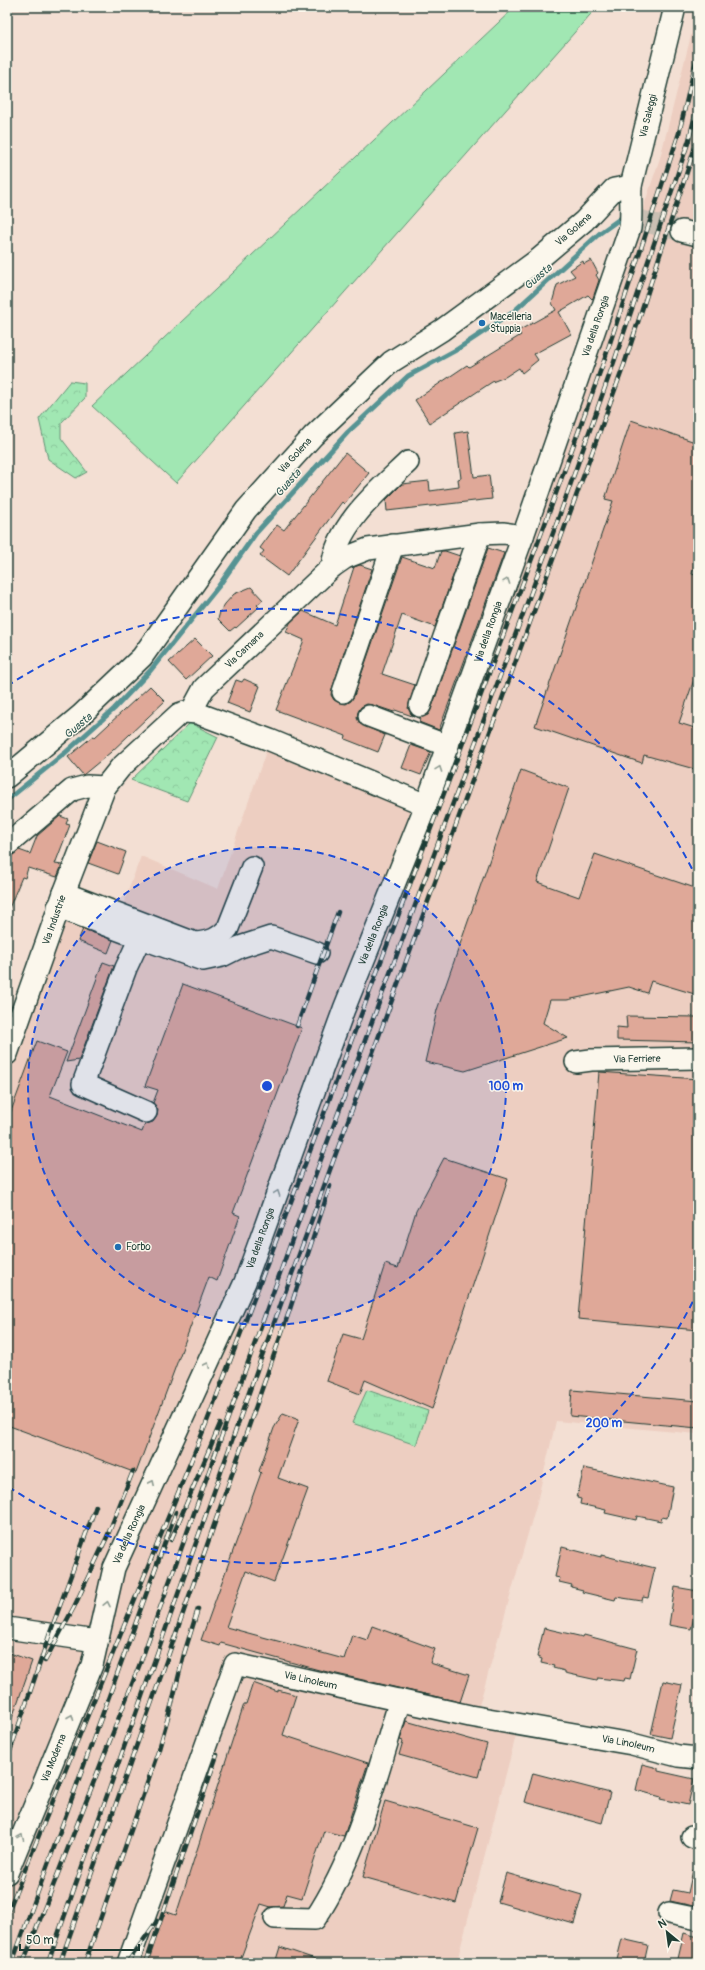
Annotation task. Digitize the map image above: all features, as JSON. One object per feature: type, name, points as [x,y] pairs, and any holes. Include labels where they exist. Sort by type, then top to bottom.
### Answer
[{"type":"street","name":"Via Saleggi","points":[[635,220],[631,186],[675,7]]},
{"type":"street","name":"Via Golena","points":[[7,777],[81,715],[142,657],[246,510],[312,436],[391,362],[442,330],[539,259],[584,221],[614,189],[631,186]]},
{"type":"street","name":"Via della Rongia","points":[[96,1642],[108,1601],[114,1568],[245,1282],[344,1009],[426,805],[523,536],[630,228],[635,220]]},
{"type":"street","points":[[332,566],[333,552],[345,529],[408,462]]},
{"type":"street","name":"Via Camana","points":[[191,712],[204,688],[332,566],[356,552],[393,545],[480,534],[504,533],[523,536]]},
{"type":"street","points":[[420,706],[480,534]]},
{"type":"street","points":[[344,692],[393,545]]},
{"type":"street","points":[[7,845],[72,790],[87,786],[104,787],[120,768],[170,720],[178,714],[191,712],[270,740],[426,805]]},
{"type":"street","points":[[369,716],[448,746]]},
{"type":"street","name":"Via Industrie","points":[[7,1054],[61,900],[104,787]]},
{"type":"street","points":[[61,900],[195,943],[208,942],[219,937],[228,928],[252,867]]},
{"type":"street","points":[[61,900],[140,938],[203,960],[222,956],[240,946],[271,937],[317,953]]},
{"type":"street","points":[[140,938],[126,968],[83,1084],[146,1112]]},
{"type":"street","name":"Via Ferriere","points":[[576,1062],[591,1060],[698,1058]]},
{"type":"street","points":[[7,1628],[96,1642]]},
{"type":"street","name":"Via Moderna","points":[[7,1873],[92,1665],[96,1642]]},
{"type":"street","name":"Via Linoleum","points":[[128,1963],[235,1664],[470,1716],[632,1744],[678,1756],[698,1758]]},
{"type":"street","points":[[275,1918],[314,1919],[331,1894],[359,1828],[400,1700]]},
{"type":"street","points":[[670,1913],[698,1919]]},
{"type":"shaded area","points":[[698,8],[698,1434],[556,1421],[537,1502],[476,1716],[519,1724],[458,1957],[460,1963],[7,1963],[7,1054],[64,893],[121,910],[141,856],[218,889],[270,740],[426,805],[605,321],[660,158]]},
{"type":"green space","points":[[515,7],[597,7],[176,483],[92,406]]},
{"type":"green space","points":[[70,381],[85,383],[85,398],[61,423],[61,438],[87,472],[76,478],[48,459],[39,419]]},
{"type":"green space","points":[[190,723],[218,737],[187,801],[131,780]]},
{"type":"green space","points":[[367,1390],[428,1411],[416,1445],[352,1423]]},
{"type":"building","points":[[591,260],[598,273],[596,275],[599,280],[593,298],[592,299],[588,295],[559,312],[571,334],[534,354],[538,360],[522,373],[519,368],[505,377],[492,382],[430,423],[415,400],[467,365],[469,367],[521,335],[518,331],[556,310],[552,303],[557,285],[575,276],[570,270],[583,261],[584,264]]},
{"type":"building","points":[[631,420],[698,443],[698,553],[692,574],[698,576],[698,668],[679,723],[698,729],[698,770],[644,755],[642,763],[535,726],[613,501],[605,499]]},
{"type":"building","points":[[468,431],[474,477],[489,475],[492,499],[387,511],[386,500],[402,484],[429,481],[430,491],[459,487],[458,479],[461,478],[455,433]]},
{"type":"building","points":[[345,453],[369,473],[344,504],[342,502],[287,576],[260,556],[264,551],[260,548],[277,525],[284,530]]},
{"type":"building","points":[[488,548],[504,553],[439,730],[419,722],[421,719],[417,717],[428,715],[431,710]]},
{"type":"building","points":[[441,551],[460,556],[435,627],[402,615],[382,674],[415,685],[408,708],[411,714],[415,717],[395,710],[394,712],[373,705],[367,704],[361,707],[357,718],[360,724],[385,735],[378,752],[345,739],[346,736],[276,710],[304,640],[286,632],[290,623],[303,611],[335,625],[354,567],[360,565],[372,569],[332,689],[331,695],[334,700],[346,704],[351,701],[354,696],[402,557],[435,568]]},
{"type":"building","points":[[251,587],[263,600],[257,605],[259,607],[236,628],[235,627],[230,631],[218,619],[220,612],[234,594]]},
{"type":"building","points":[[195,639],[212,656],[186,680],[169,662]]},
{"type":"building","points":[[244,679],[260,686],[250,712],[227,703],[236,680],[242,682]]},
{"type":"building","points":[[150,686],[165,701],[111,752],[83,775],[68,757],[93,736],[95,737]]},
{"type":"building","points":[[411,745],[431,752],[421,775],[402,768]]},
{"type":"building","points":[[521,770],[569,788],[537,882],[579,897],[595,854],[698,889],[698,995],[651,981],[647,993],[629,987],[567,1000],[550,1000],[543,1023],[568,1038],[465,1071],[425,1062],[437,1010]]},
{"type":"building","points":[[60,816],[68,819],[66,824],[70,825],[55,864],[62,865],[57,877],[28,868],[25,878],[22,877],[7,913],[7,857],[19,850],[30,854],[37,836]]},
{"type":"building","points":[[97,841],[126,852],[118,874],[88,863]]},
{"type":"building","points":[[83,929],[113,940],[108,953],[78,941]]},
{"type":"building","points":[[103,962],[114,966],[79,1060],[66,1062]]},
{"type":"building","name":"Forbo","points":[[183,984],[302,1028],[233,1213],[240,1216],[217,1281],[209,1277],[136,1473],[7,1425],[7,1122],[37,1041],[67,1052],[50,1096],[142,1132],[145,1124],[153,1122],[157,1116],[158,1110],[153,1103],[158,1090],[145,1086]]},
{"type":"building","points":[[626,1016],[698,1017],[698,1042],[617,1040],[617,1027],[627,1028]]},
{"type":"building","points":[[599,1072],[698,1079],[698,1330],[578,1319]]},
{"type":"building","points":[[444,1158],[508,1179],[432,1409],[365,1380],[360,1394],[327,1381],[343,1334],[361,1339],[385,1264],[398,1268],[416,1211]]},
{"type":"building","points":[[572,1390],[698,1401],[698,1428],[570,1416]]},
{"type":"building","points":[[283,1413],[299,1419],[278,1478],[308,1489],[274,1582],[246,1571],[226,1627],[344,1659],[352,1635],[367,1640],[372,1626],[435,1649],[430,1663],[469,1675],[460,1702],[319,1670],[221,1643],[220,1646],[201,1640],[261,1473],[259,1471],[274,1428]]},
{"type":"building","points":[[584,1468],[673,1487],[667,1518],[662,1517],[661,1521],[637,1516],[636,1520],[605,1513],[606,1510],[580,1504],[581,1499],[577,1498]]},
{"type":"building","points":[[562,1547],[655,1568],[648,1598],[643,1597],[642,1601],[616,1597],[615,1600],[582,1592],[583,1590],[571,1587],[572,1585],[559,1582],[560,1578],[555,1577]]},
{"type":"building","points":[[675,1587],[698,1591],[698,1602],[691,1629],[669,1625]]},
{"type":"building","points":[[544,1628],[583,1637],[584,1635],[637,1649],[630,1679],[625,1678],[624,1681],[598,1678],[597,1680],[565,1673],[565,1671],[553,1668],[554,1666],[541,1663],[542,1659],[537,1657]]},
{"type":"building","points":[[7,1652],[32,1661],[9,1727],[7,1727]]},
{"type":"building","points":[[663,1681],[682,1685],[670,1738],[651,1734]]},
{"type":"building","points":[[253,1683],[278,1692],[278,1690],[296,1695],[283,1735],[368,1763],[344,1836],[324,1831],[302,1898],[287,1894],[283,1906],[271,1907],[261,1904],[239,1963],[147,1963],[164,1911],[176,1915],[244,1704],[246,1704]]},
{"type":"building","points":[[406,1721],[487,1744],[478,1777],[399,1755],[403,1741],[400,1740]]},
{"type":"building","points":[[642,1764],[658,1768],[658,1771],[694,1779],[688,1805],[660,1799],[661,1797],[636,1790]]},
{"type":"building","points":[[533,1773],[610,1793],[602,1823],[525,1802]]},
{"type":"building","points":[[385,1801],[478,1828],[456,1903],[363,1877]]},
{"type":"building","points":[[693,1870],[698,1871],[698,1907],[670,1901],[673,1890],[688,1893]]},
{"type":"building","points":[[506,1873],[582,1895],[574,1924],[498,1902]]},
{"type":"building","points":[[684,1933],[698,1937],[698,1963],[677,1963]]},
{"type":"building","points":[[622,1939],[648,1945],[644,1963],[616,1963]]},
{"type":"building","points":[[280,1947],[321,1961],[320,1963],[275,1963]]},
{"type":"waterway","name":"Guasta","points":[[7,800],[65,753],[114,709],[150,671],[218,587],[256,533],[348,432],[408,376],[456,350],[512,313],[600,233],[621,218]]},
{"type":"tunnel","points":[[638,220],[682,231]]},
{"type":"railway","points":[[7,1914],[206,1424],[292,1199],[546,521],[605,358],[679,133],[698,52]]},
{"type":"railway","points":[[23,1963],[141,1661],[313,1181],[556,525],[614,362],[689,140],[698,103]]},
{"type":"railway","points":[[48,1963],[259,1364],[624,365],[698,138]]},
{"type":"railway","points":[[297,1026],[338,912]]},
{"type":"railway","points":[[60,1963],[289,1312],[330,1186]]},
{"type":"railway","points":[[171,1540],[220,1424]]},
{"type":"railway","points":[[45,1661],[74,1607],[107,1537],[133,1471]]},
{"type":"railway","points":[[7,1760],[50,1633],[96,1506]]},
{"type":"railway","points":[[12,1963],[176,1512]]},
{"type":"railway","points":[[85,1963],[159,1749],[184,1654],[198,1609]]},
{"type":"railway","points":[[146,1963],[217,1755]]},
{"type":"railway","points":[[127,1963],[157,1921]]},
{"type":"place","name":"Macelleria Stuppia","points":[[482,323]]},
{"type":"place","name":"Forbo","points":[[118,1247]]}]
